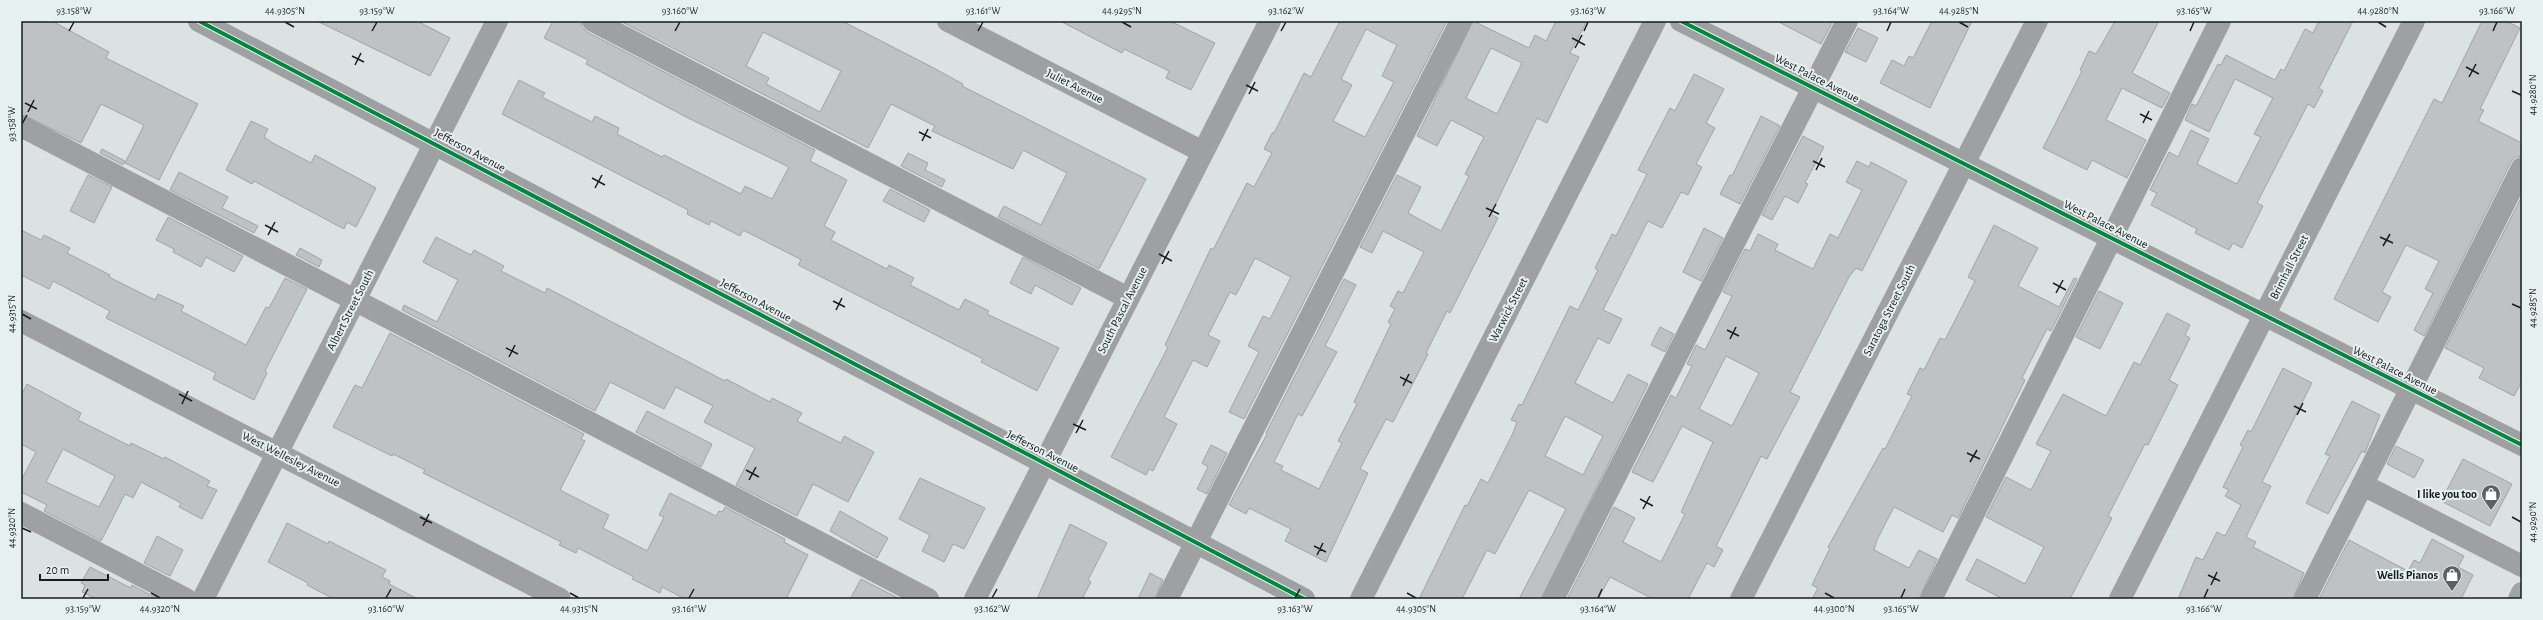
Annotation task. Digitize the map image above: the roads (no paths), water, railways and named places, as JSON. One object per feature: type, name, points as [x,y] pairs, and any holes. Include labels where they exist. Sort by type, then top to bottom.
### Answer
[{"type":"main road","points":[[2519,599],[2522,592]]},
{"type":"street","name":"Jefferson Avenue","points":[[199,21],[435,143],[1304,599]]},
{"type":"street","name":"Albert Street South","points":[[203,599],[498,21]]},
{"type":"street","points":[[593,21],[1128,298]]},
{"type":"street","name":"Juliet Avenue","points":[[948,21],[1202,152]]},
{"type":"street","name":"South Pascal Avenue","points":[[975,599],[1270,21]]},
{"type":"street","points":[[1167,599],[1198,543],[1461,21]]},
{"type":"street","name":"Warwick Street","points":[[1360,599],[1655,21]]},
{"type":"street","name":"West Palace Avenue","points":[[1681,21],[2522,445]]},
{"type":"street","points":[[1553,599],[1847,21]]},
{"type":"street","name":"Saratoga Street South","points":[[1741,599],[2037,21]]},
{"type":"street","points":[[1931,599],[2220,21]]},
{"type":"street","name":"Brimhall Street","points":[[2120,599],[2414,21]]},
{"type":"street","points":[[21,126],[928,599]]},
{"type":"street","points":[[2305,599],[2522,168]]},
{"type":"street","name":"West Wellesley Avenue","points":[[21,321],[278,452],[560,599]]},
{"type":"street","points":[[2363,485],[2522,566]]},
{"type":"street","points":[[21,513],[186,599]]},
{"type":"place","name":"I like you too","points":[[2491,511]]},
{"type":"place","name":"Wells Pianos","points":[[2452,592]]}]
